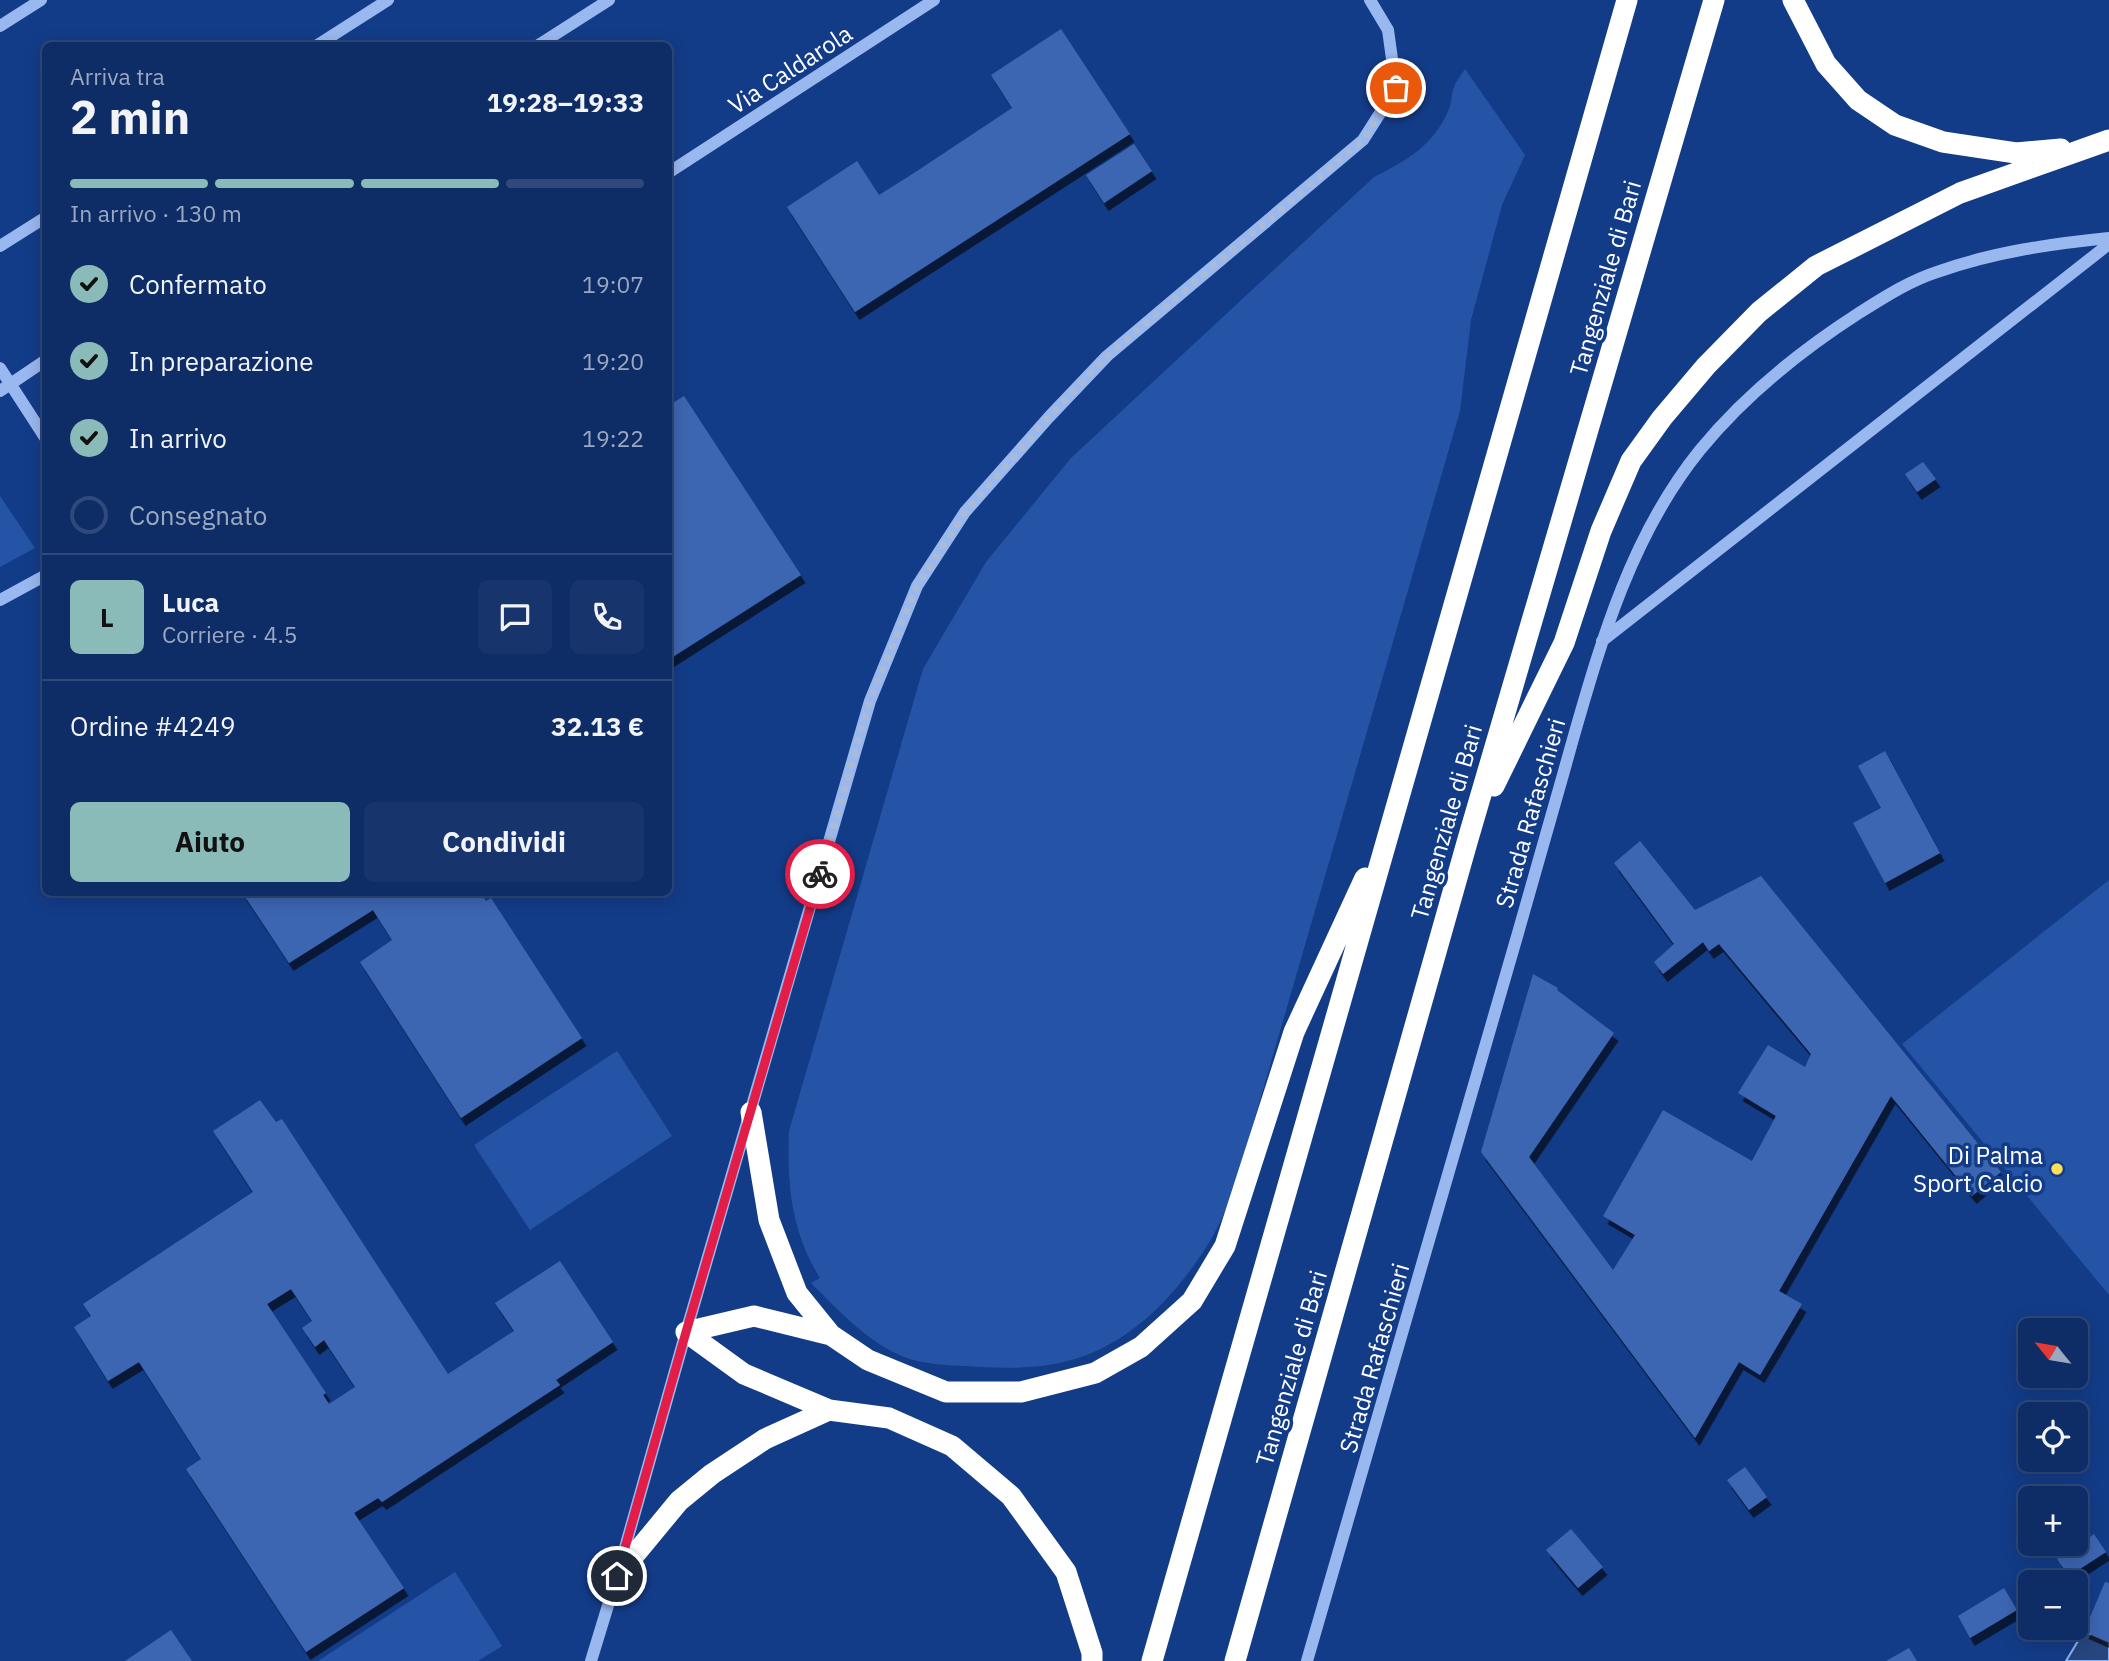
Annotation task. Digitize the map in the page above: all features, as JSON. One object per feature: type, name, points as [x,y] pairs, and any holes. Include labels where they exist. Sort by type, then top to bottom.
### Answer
[{"type":"highway","points":[[1152,1661],[1627,0]]},
{"type":"highway","name":"Tangenziale di Bari","points":[[1236,1661],[1468,839],[1714,0]]},
{"type":"highway","points":[[1793,0],[1794,7],[1826,64],[1858,100],[1895,125],[1943,142],[2016,153],[2100,143]]},
{"type":"highway","points":[[1468,839],[1564,643],[1601,531],[1631,461],[1661,418],[1706,366],[1759,312],[1816,267],[1960,193],[2100,143]]},
{"type":"highway","points":[[751,1112],[769,1220],[797,1293],[831,1335],[868,1360],[946,1392],[1021,1392],[1095,1373],[1141,1347],[1192,1301],[1225,1247],[1294,1032],[1393,815]]},
{"type":"highway","points":[[686,1332],[754,1316],[831,1335]]},
{"type":"highway","points":[[686,1332],[744,1374],[829,1410],[890,1418],[952,1446],[1011,1496],[1066,1572],[1092,1653],[1092,1661]]},
{"type":"highway","points":[[617,1576],[679,1501],[712,1474],[765,1439],[829,1410]]},
{"type":"street","points":[[0,26],[41,0]]},
{"type":"street","points":[[322,42],[388,0]]},
{"type":"street","points":[[543,42],[609,0]]},
{"type":"street","name":"Via Caldarola","points":[[672,170],[934,0]]},
{"type":"street","points":[[591,1661],[870,701],[917,586],[965,512],[1107,356],[1363,140],[1396,88],[1388,30],[1370,0]]},
{"type":"street","points":[[0,246],[42,220]]},
{"type":"street","name":"Strada Rafaschieri","points":[[1307,1661],[1412,1309],[1601,642],[1648,527],[1699,451],[1748,399],[1788,363],[1830,331],[1883,298],[1932,273],[1992,255],[2050,244],[2109,238]]},
{"type":"street","points":[[1601,642],[2109,244]]},
{"type":"street","points":[[5,387],[42,363]]},
{"type":"street","points":[[0,368],[5,387],[42,434]]},
{"type":"street","points":[[0,600],[42,577]]},
{"type":"shaded area","points":[[1465,69],[1525,155],[1502,205],[1471,320],[1460,411],[1233,1193],[1213,1235],[1171,1294],[1139,1325],[1101,1349],[1069,1361],[1019,1368],[938,1364],[897,1354],[862,1331],[811,1283],[820,1278],[803,1243],[793,1207],[789,1131],[923,669],[986,562],[1071,458],[1374,177],[1409,158],[1428,142],[1443,122],[1450,106],[1452,92]]},
{"type":"shaded area","points":[[0,496],[35,548],[0,567]]},
{"type":"shaded area","name":"Di Palma Sport Calcio","points":[[2109,880],[2109,1295],[1902,1044]]},
{"type":"shaded area","points":[[617,1051],[672,1136],[530,1230],[474,1145]]},
{"type":"shaded area","points":[[455,1572],[502,1646],[478,1661],[318,1661]]},
{"type":"shaded area","points":[[2088,1633],[2109,1642],[2109,1661],[2066,1661],[2079,1640],[2088,1640]]},
{"type":"building","points":[[1061,29],[1130,134],[855,312],[787,207],[857,161],[879,195],[914,173],[1012,108],[991,75]]},
{"type":"building","points":[[1134,144],[1152,171],[1104,203],[1086,175]]},
{"type":"building","points":[[684,396],[801,575],[672,657],[672,404]]},
{"type":"building","points":[[1923,462],[1936,479],[1917,492],[1905,474]]},
{"type":"building","points":[[1885,751],[1940,853],[1885,883],[1853,823],[1881,808],[1858,766]]},
{"type":"building","points":[[1640,841],[1695,910],[1761,876],[2001,1172],[1972,1196],[1891,1096],[1779,1291],[1802,1304],[1760,1375],[1739,1362],[1695,1438],[1481,1152],[1533,974],[1558,988],[1557,990],[1614,1033],[1529,1157],[1613,1270],[1635,1235],[1603,1216],[1663,1110],[1752,1161],[1776,1116],[1738,1093],[1768,1045],[1805,1067],[1811,1054],[1719,944],[1709,951],[1703,942],[1663,974],[1654,962],[1674,944],[1614,863]]},
{"type":"building","points":[[245,896],[483,896],[486,901],[491,898],[582,1038],[461,1118],[360,962],[392,940],[373,910],[289,963]]},
{"type":"building","points":[[260,1100],[276,1122],[282,1119],[448,1374],[514,1331],[495,1303],[560,1261],[613,1342],[556,1380],[560,1385],[382,1502],[378,1498],[354,1513],[404,1588],[306,1652],[186,1469],[201,1459],[139,1362],[108,1381],[74,1327],[91,1316],[83,1304],[253,1192],[213,1131]],"holes":[[[291,1289],[312,1321],[302,1328],[315,1347],[324,1340],[355,1387],[329,1404],[323,1395],[326,1393],[267,1304]]]},
{"type":"building","points":[[1745,1467],[1767,1497],[1749,1510],[1727,1480]]},
{"type":"building","points":[[1571,1529],[1603,1567],[1578,1588],[1546,1550]]},
{"type":"building","points":[[2094,1534],[2106,1552],[2078,1570],[2065,1570],[2057,1559],[2061,1556],[2088,1556],[2088,1538]]},
{"type":"building","points":[[2105,1582],[2109,1583],[2109,1642],[2088,1633],[2088,1622]]},
{"type":"building","points":[[2004,1588],[2017,1610],[1970,1638],[1958,1616]]},
{"type":"building","points":[[171,1630],[192,1661],[125,1661]]},
{"type":"building","points":[[1909,1648],[1917,1661],[1886,1661]]},
{"type":"way so far","points":[[820,874],[870,701],[917,586],[965,512],[1107,356],[1363,140],[1396,88]]},
{"type":"place","name":"Di Palma Sport Calcio","points":[[2057,1169]]},
{"type":"route","points":[[617,1576],[820,874]]}]
